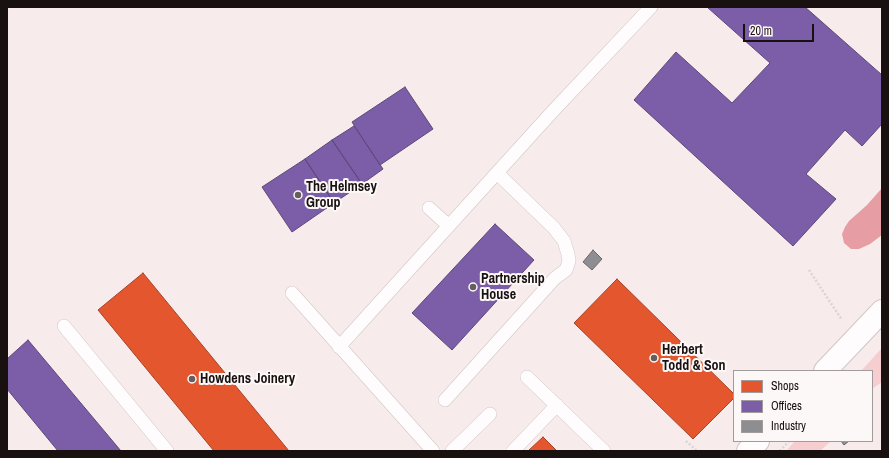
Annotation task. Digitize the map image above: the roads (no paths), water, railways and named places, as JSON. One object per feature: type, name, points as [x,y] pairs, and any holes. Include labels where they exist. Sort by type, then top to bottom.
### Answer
[{"type":"street","points":[[825,370],[882,311]]},
{"type":"street","points":[[748,451],[757,442]]},
{"type":"lane","points":[[339,347],[553,111],[651,7]]},
{"type":"lane","points":[[445,400],[550,284],[566,270],[569,261],[564,241],[554,228],[497,173]]},
{"type":"lane","points":[[429,208],[449,226]]},
{"type":"lane","points":[[292,293],[433,451]]},
{"type":"lane","points":[[64,326],[167,451]]},
{"type":"lane","points":[[527,377],[604,451]]},
{"type":"lane","points":[[513,451],[557,405]]},
{"type":"lane","points":[[452,451],[490,414]]},
{"type":"place","name":"The Helmsey Group","points":[[298,195]]},
{"type":"place","name":"Partnership House","points":[[473,287]]},
{"type":"place","name":"Herbert Todd & Son","points":[[654,358]]},
{"type":"place","name":"Howdens Joinery","points":[[192,379]]}]
